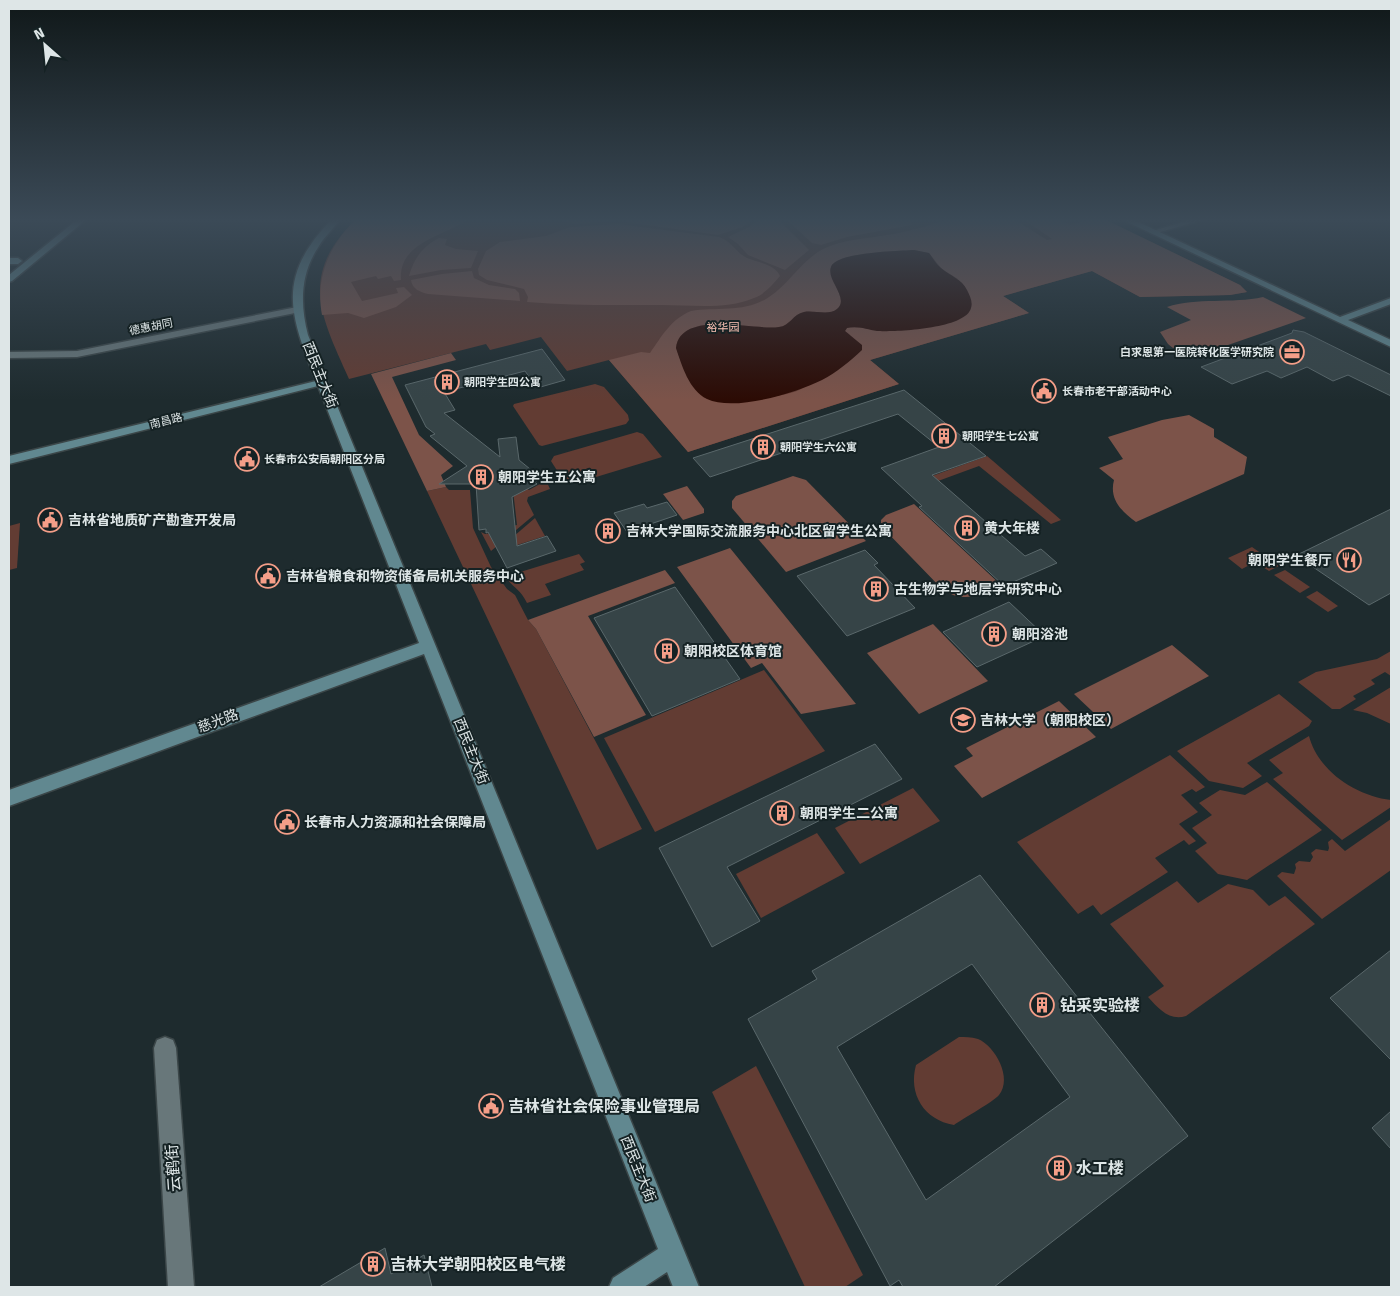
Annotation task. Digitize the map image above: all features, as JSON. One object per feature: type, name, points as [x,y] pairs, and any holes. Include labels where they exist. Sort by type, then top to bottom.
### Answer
[{"type":"main road","name":"西民主大街","points":[[300,279],[297,310],[304,335],[686,1287]]},
{"type":"main road","points":[[1254,279],[1391,344]]},
{"type":"main road","points":[[1340,320],[1391,301]]},
{"type":"main road","name":"南昌路","points":[[9,460],[323,382]]},
{"type":"main road","name":"慈光路","points":[[9,798],[428,646]]},
{"type":"main road","points":[[622,1287],[672,1254]]},
{"type":"street","name":"德惠胡同","points":[[9,355],[77,354],[297,310]]},
{"type":"street","name":"云鹤街","points":[[165,1048],[181,1287]]},
{"type":"green space","name":"裕华园","points":[[321,279],[1062,279],[1003,296],[1029,313],[870,360],[899,384],[688,452],[609,360],[567,371],[541,337],[490,350],[486,344],[349,379],[330,335],[320,297]]},
{"type":"green space","points":[[1108,279],[1229,279],[1240,285],[1247,292],[1230,295],[1140,297]]},
{"type":"green space","points":[[595,384],[604,387],[628,415],[629,420],[626,424],[542,446],[539,445],[513,406],[514,404]]},
{"type":"green space","points":[[637,432],[643,434],[662,457],[573,484],[563,480],[551,461],[554,456]]},
{"type":"green space","points":[[987,456],[1061,520],[1051,524],[979,466],[908,492],[902,487]]},
{"type":"green space","points":[[545,478],[550,489],[528,497],[527,501],[534,515],[491,551],[481,532],[485,534],[511,530],[511,526],[517,525],[512,482],[516,480],[529,490],[540,484],[539,482]]},
{"type":"green space","points":[[446,487],[449,490],[470,490],[473,528],[491,567],[507,589],[515,595],[528,620],[536,629],[642,829],[597,850],[427,491]]},
{"type":"green space","points":[[535,518],[545,536],[498,550]]},
{"type":"green space","points":[[20,523],[17,568],[9,570],[9,526]]},
{"type":"green space","points":[[1252,547],[1279,566],[1269,571],[1255,562],[1242,569],[1228,558]]},
{"type":"green space","points":[[579,554],[585,562],[580,564],[584,570],[545,584],[551,595],[527,603],[520,592],[507,579],[507,576]]},
{"type":"green space","points":[[1285,570],[1310,587],[1300,593],[1274,575]]},
{"type":"green space","points":[[1317,591],[1338,606],[1328,612],[1306,597]]},
{"type":"green space","points":[[1391,651],[1391,676],[1385,672],[1371,680],[1375,684],[1353,696],[1356,699],[1340,709],[1332,709],[1298,682],[1316,672],[1377,659]]},
{"type":"green space","points":[[764,670],[825,751],[655,832],[604,738]]},
{"type":"green space","points":[[1391,687],[1391,724],[1367,713],[1353,710]]},
{"type":"green space","points":[[1279,694],[1312,721],[1309,726],[1247,763],[1262,776],[1243,788],[1209,781],[1177,751]]},
{"type":"green space","points":[[1309,736],[1321,760],[1340,780],[1365,793],[1391,800],[1391,807],[1342,840],[1273,779],[1283,773],[1269,760]]},
{"type":"green space","points":[[1170,755],[1205,787],[1196,792],[1192,789],[1181,795],[1198,812],[1179,824],[1196,841],[1189,845],[1184,840],[1155,858],[1168,872],[1101,915],[1093,905],[1078,914],[1017,842]]},
{"type":"green space","points":[[1267,782],[1322,830],[1247,880],[1218,874],[1195,851],[1207,843],[1192,828],[1212,815],[1199,803],[1220,790],[1245,795]]},
{"type":"green space","points":[[913,788],[940,821],[860,864],[835,828]]},
{"type":"green space","points":[[1391,819],[1391,870],[1322,919],[1277,876],[1282,872],[1294,874],[1295,864],[1299,861],[1310,862],[1313,857],[1311,853],[1316,849],[1328,851],[1328,842],[1332,839],[1345,851]]},
{"type":"green space","points":[[817,833],[845,873],[761,918],[736,874]]},
{"type":"green space","points":[[1177,881],[1198,903],[1228,884],[1253,890],[1269,906],[1285,896],[1315,924],[1186,1016],[1174,1017],[1160,1010],[1148,997],[1164,986],[1110,924]]},
{"type":"green space","points":[[959,1037],[978,1039],[990,1048],[1000,1063],[1004,1080],[1003,1088],[996,1098],[954,1125],[934,1118],[921,1104],[914,1086],[914,1076],[916,1065]]},
{"type":"green space","points":[[756,1066],[863,1275],[845,1287],[805,1287],[712,1092]]},
{"type":"shaded area","points":[[322,279],[361,279],[351,282],[362,301],[398,293],[396,288],[404,287],[412,295],[396,307],[364,318],[348,313],[322,315]]},
{"type":"shaded area","points":[[477,279],[489,285],[515,289],[519,293],[520,301],[428,294],[415,288],[411,280]]},
{"type":"shaded area","points":[[777,279],[765,292],[754,298],[732,304],[708,306],[578,305],[527,302],[528,297],[524,289],[487,280]]},
{"type":"shaded area","points":[[789,279],[833,279],[841,300],[840,305],[837,309],[830,312],[800,313],[786,325],[779,327],[720,324],[704,325],[691,329],[681,336],[676,348],[690,379],[697,390],[706,397],[717,401],[745,401],[796,391],[804,387],[816,375],[850,335],[845,331],[847,328],[863,328],[957,279],[1062,279],[1003,296],[1029,313],[870,360],[899,384],[688,452],[609,360],[641,352],[650,353],[672,323],[691,311],[751,305],[769,297]]},
{"type":"shaded area","points":[[833,279],[958,279],[965,286],[972,304],[966,315],[957,321],[929,328],[877,331],[859,327],[847,328],[845,331],[862,345],[862,350],[838,370],[822,380],[781,395],[748,402],[719,402],[707,399],[695,390],[691,384],[676,348],[681,336],[691,329],[704,325],[720,324],[779,327],[786,325],[800,313],[834,311],[840,305],[839,294]]},
{"type":"shaded area","points":[[1108,279],[1229,279],[1240,285],[1247,292],[1230,295],[1140,297]]},
{"type":"shaded area","points":[[1263,297],[1306,318],[1202,354],[1173,348],[1160,332],[1191,320],[1167,307],[1190,302]]},
{"type":"shaded area","points":[[451,353],[456,360],[392,377],[419,435],[453,466],[441,475],[446,487],[427,491],[371,374]]},
{"type":"shaded area","points":[[1189,415],[1214,429],[1214,437],[1247,457],[1244,474],[1136,522],[1121,509],[1115,499],[1113,493],[1114,480],[1099,468],[1123,459],[1108,437],[1162,420]]},
{"type":"shaded area","points":[[793,476],[806,480],[866,541],[786,572],[732,508],[732,501],[736,496]]},
{"type":"shaded area","points":[[687,486],[704,509],[704,513],[683,520],[663,494]]},
{"type":"shaded area","points":[[914,504],[1002,586],[979,595],[965,597],[950,594],[942,589],[881,526],[881,520],[886,515]]},
{"type":"shaded area","points":[[730,548],[856,704],[801,714],[762,663],[751,668],[677,567]]},
{"type":"shaded area","points":[[665,570],[675,583],[588,616],[646,715],[594,737],[536,629],[528,620]]},
{"type":"shaded area","points":[[933,624],[988,681],[919,714],[867,653]]},
{"type":"shaded area","points":[[1172,645],[1209,676],[1111,729],[1074,694]]},
{"type":"shaded area","points":[[1059,701],[1096,737],[982,798],[954,766],[973,756],[966,748]]},
{"type":"building","name":"白求恩第一医院转化医学研究院","points":[[1293,330],[1304,332],[1391,375],[1391,396],[1348,375],[1333,381],[1307,367],[1281,378],[1267,371],[1232,384],[1201,367],[1292,333]]},
{"type":"building","points":[[542,349],[565,380],[537,388],[525,371],[444,392],[455,410],[444,413],[500,457],[498,439],[516,437],[519,460],[541,478],[535,482],[537,484],[512,497],[517,546],[547,536],[556,551],[507,568],[488,532],[486,533],[486,529],[479,530],[476,484],[439,484],[467,466],[430,436],[435,434],[426,427],[405,385]]},
{"type":"building","points":[[904,390],[986,456],[932,475],[1025,556],[1041,549],[1057,563],[1004,586],[919,507],[922,506],[881,468],[939,447],[898,414],[710,477],[693,458]]},
{"type":"building","points":[[667,502],[677,515],[627,532],[614,513],[644,504],[647,508]]},
{"type":"building","name":"朝阳学生餐厅","points":[[1391,509],[1391,593],[1369,605],[1313,567],[1316,566],[1299,554]]},
{"type":"building","name":"古生物学与地层学研究中心","points":[[865,550],[878,563],[874,565],[915,608],[847,636],[797,576]]},
{"type":"building","name":"朝阳校区体育馆","points":[[675,587],[740,679],[652,716],[594,618]]},
{"type":"building","name":"朝阳浴池","points":[[1009,602],[1045,636],[977,667],[943,632]]},
{"type":"building","name":"朝阳学生二公寓","points":[[875,744],[902,779],[727,867],[760,921],[712,947],[659,848]]},
{"type":"building","name":"水工楼","points":[[980,875],[1188,1136],[994,1287],[903,1287],[899,1280],[890,1286],[748,1019],[817,979],[812,971]],"holes":[[[972,964],[1070,1097],[926,1200],[837,1047]]]},
{"type":"building","points":[[1391,950],[1391,1060],[1330,998]]},
{"type":"building","points":[[1391,1111],[1391,1149],[1372,1128]]},
{"type":"building","name":"吉林大学朝阳校区电气楼","points":[[385,1248],[391,1274],[424,1255],[432,1287],[319,1287]]},
{"type":"place","name":"白求恩第一医院转化医学研究院","points":[[1292,352]]},
{"type":"place","name":"朝阳学生四公寓","points":[[447,382]]},
{"type":"place","name":"长春市老干部活动中心","points":[[1044,391]]},
{"type":"place","name":"朝阳学生七公寓","points":[[944,436]]},
{"type":"place","name":"朝阳学生六公寓","points":[[763,447]]},
{"type":"place","name":"长春市公安局朝阳区分局","points":[[247,459]]},
{"type":"place","name":"朝阳学生五公寓","points":[[481,477]]},
{"type":"place","name":"吉林省地质矿产勘查开发局","points":[[50,520]]},
{"type":"place","name":"黄大年楼","points":[[967,528]]},
{"type":"place","name":"吉林大学国际交流服务中心北区留学生公寓","points":[[608,531]]},
{"type":"place","name":"朝阳学生餐厅","points":[[1349,560]]},
{"type":"place","name":"吉林省粮食和物资储备局机关服务中心","points":[[268,576]]},
{"type":"place","name":"古生物学与地层学研究中心","points":[[876,589]]},
{"type":"place","name":"朝阳浴池","points":[[994,634]]},
{"type":"place","name":"朝阳校区体育馆","points":[[667,651]]},
{"type":"place","name":"吉林大学（朝阳校区）","points":[[963,720]]},
{"type":"place","name":"朝阳学生二公寓","points":[[782,813]]},
{"type":"place","name":"长春市人力资源和社会保障局","points":[[287,822]]},
{"type":"place","name":"钻采实验楼","points":[[1042,1005]]},
{"type":"place","name":"吉林省社会保险事业管理局","points":[[491,1106]]},
{"type":"place","name":"水工楼","points":[[1059,1168]]},
{"type":"place","name":"吉林大学朝阳校区电气楼","points":[[373,1264]]}]
